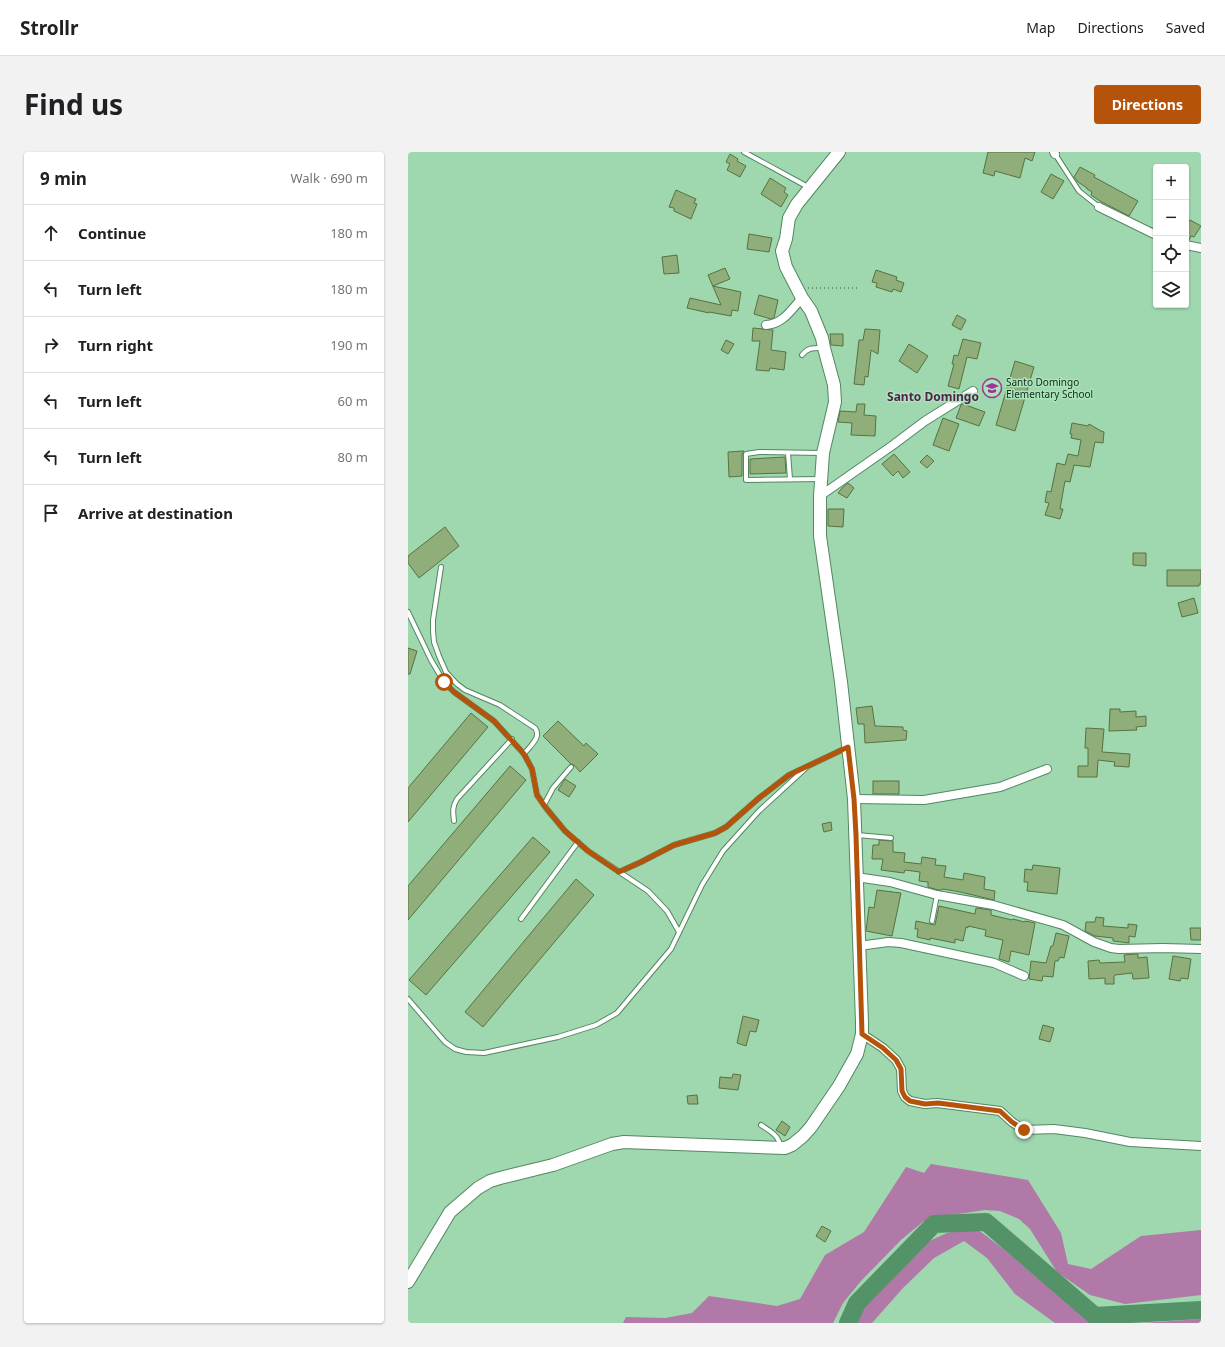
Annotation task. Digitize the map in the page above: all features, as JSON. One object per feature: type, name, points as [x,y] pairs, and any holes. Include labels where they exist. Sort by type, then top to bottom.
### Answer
[{"type":"street","points":[[408,1282],[450,1212],[478,1188],[490,1181],[553,1165],[612,1144],[624,1142],[785,1148],[792,1145],[811,1127],[839,1086],[857,1054],[862,1034],[854,799],[820,536],[820,496],[823,453],[835,402],[834,386],[822,338],[811,311],[799,293],[786,267],[782,251],[790,218],[797,204],[840,152]]},
{"type":"street","points":[[1099,207],[1153,234]]},
{"type":"street","points":[[1189,246],[1201,248]]},
{"type":"street","points":[[766,324],[774,324],[779,322],[799,293]]},
{"type":"street","points":[[820,496],[925,421],[973,391]]},
{"type":"street","points":[[854,799],[924,800],[1000,787],[1047,769]]},
{"type":"street","points":[[856,877],[890,882],[937,895],[993,906],[1063,925],[1094,942],[1111,948],[1201,949]]},
{"type":"street","points":[[859,946],[888,942],[901,943],[994,963],[1024,976]]},
{"type":"street","points":[[862,1034],[883,1048],[896,1060],[901,1069],[902,1091],[905,1097],[910,1101],[925,1104],[938,1103],[1000,1111],[1024,1130],[1054,1130],[1130,1142],[1201,1146]]},
{"type":"lane","points":[[744,152],[810,188]]},
{"type":"lane","points":[[1054,153],[1079,191],[1099,207]]},
{"type":"lane","points":[[802,355],[805,350],[809,348],[824,348]]},
{"type":"lane","points":[[821,479],[746,480],[746,454],[759,452],[823,453]]},
{"type":"lane","points":[[788,453],[790,479]]},
{"type":"lane","points":[[440,567],[433,620],[434,642],[446,672],[465,690],[500,705],[535,728],[538,732],[538,737],[524,754]]},
{"type":"lane","points":[[408,612],[431,660],[444,682],[454,692],[494,721],[512,739],[524,754],[532,769],[537,795],[565,831],[588,851],[648,890],[667,910],[679,932]]},
{"type":"lane","points":[[454,821],[452,810],[453,804],[512,739]]},
{"type":"lane","points":[[619,871],[641,862],[674,845],[715,833],[726,827],[759,798],[789,775],[848,747]]},
{"type":"lane","points":[[544,805],[553,788],[571,767]]},
{"type":"lane","points":[[408,998],[445,1042],[455,1049],[466,1052],[484,1052],[558,1037],[596,1025],[617,1013],[671,949],[702,885],[723,851],[759,811],[807,767]]},
{"type":"lane","points":[[856,835],[891,838]]},
{"type":"lane","points":[[521,919],[578,842]]},
{"type":"lane","points":[[932,921],[937,895]]},
{"type":"lane","points":[[761,1126],[778,1138],[780,1148]]},
{"type":"path","points":[[799,293],[857,288]]},
{"type":"shaded area","points":[[931,1164],[1028,1180],[1061,1233],[1068,1264],[1091,1269],[1141,1236],[1201,1230],[1201,1295],[1125,1304],[1090,1295],[1057,1272],[1030,1229],[1019,1219],[1000,1211],[985,1210],[924,1221],[901,1240],[861,1281],[843,1303],[833,1323],[623,1323],[626,1317],[665,1318],[692,1313],[709,1296],[777,1306],[800,1299],[825,1255],[864,1232],[906,1167],[924,1173]]},
{"type":"shaded area","points":[[972,1228],[981,1232],[1001,1247],[1091,1323],[1055,1323],[1015,1294],[987,1258],[964,1241],[934,1258],[903,1288],[872,1323],[855,1323],[866,1303],[927,1242],[947,1233]]},
{"type":"shaded area","points":[[1201,1319],[1201,1323],[1142,1323]]},
{"type":"building","points":[[988,152],[1035,152],[1032,161],[1025,158],[1020,178],[995,171],[994,176],[983,173]]},
{"type":"building","points":[[730,154],[738,159],[737,161],[746,166],[740,177],[727,170],[730,164],[726,162]]},
{"type":"building","points":[[1080,167],[1095,175],[1094,177],[1138,201],[1129,216],[1091,195],[1092,192],[1078,182],[1074,177]]},
{"type":"building","points":[[1051,174],[1064,181],[1053,199],[1041,192]]},
{"type":"building","points":[[770,178],[786,188],[784,192],[788,195],[781,207],[761,194]]},
{"type":"building","points":[[676,190],[696,199],[694,203],[697,204],[691,219],[674,211],[674,208],[669,207]]},
{"type":"building","points":[[1190,220],[1201,226],[1194,237],[1191,236],[1189,240],[1189,236]]},
{"type":"building","points":[[749,234],[772,238],[769,252],[747,249]]},
{"type":"building","points":[[677,255],[679,273],[664,274],[662,257]]},
{"type":"building","points":[[725,268],[730,279],[713,286],[741,292],[738,311],[732,310],[731,316],[687,308],[690,298],[721,305],[708,275]]},
{"type":"building","points":[[876,270],[897,277],[896,280],[904,283],[901,292],[893,289],[892,292],[876,287],[877,283],[872,282]]},
{"type":"building","points":[[759,295],[778,300],[774,318],[771,319],[754,314]]},
{"type":"building","points":[[957,315],[966,320],[961,330],[952,325]]},
{"type":"building","points":[[753,328],[773,330],[771,350],[786,352],[784,370],[770,368],[769,371],[756,370],[760,341],[752,341]]},
{"type":"building","points":[[865,329],[880,330],[878,354],[871,350],[868,377],[865,376],[864,385],[854,384],[859,340],[863,340]]},
{"type":"building","points":[[830,334],[843,334],[843,346],[831,345]]},
{"type":"building","points":[[963,339],[981,343],[977,359],[967,357],[959,389],[948,386],[954,364],[952,364],[954,355],[958,356]]},
{"type":"building","points":[[726,340],[734,344],[728,354],[721,350]]},
{"type":"building","points":[[909,344],[928,356],[917,373],[899,361]]},
{"type":"building","points":[[1015,361],[1034,367],[1015,431],[996,425]]},
{"type":"building","points":[[857,404],[865,404],[864,415],[876,416],[875,436],[851,435],[852,423],[838,422],[840,411],[856,412]]},
{"type":"building","points":[[963,404],[985,412],[979,426],[956,418],[961,405]]},
{"type":"building","points":[[943,418],[959,424],[949,451],[933,445]]},
{"type":"building","points":[[1072,423],[1088,426],[1089,424],[1104,432],[1103,443],[1095,442],[1090,467],[1074,465],[1070,482],[1065,481],[1060,509],[1063,509],[1060,519],[1045,515],[1049,503],[1045,502],[1047,491],[1051,492],[1057,463],[1065,465],[1068,454],[1078,456],[1081,440],[1071,438],[1072,434],[1070,434]]},
{"type":"building","points":[[744,451],[742,454],[742,476],[729,477],[728,452]]},
{"type":"building","points":[[894,454],[910,472],[903,478],[898,471],[893,476],[882,464]]},
{"type":"building","points":[[927,455],[934,461],[927,468],[920,462]]},
{"type":"building","points":[[785,457],[786,473],[750,474],[750,459]]},
{"type":"building","points":[[848,483],[854,488],[847,498],[838,493]]},
{"type":"building","points":[[828,509],[844,509],[843,527],[828,526]]},
{"type":"building","points":[[445,527],[459,546],[419,578],[408,563],[408,556]]},
{"type":"building","points":[[1133,553],[1146,553],[1146,566],[1133,565]]},
{"type":"building","points":[[1167,570],[1201,570],[1201,584],[1199,584],[1199,586],[1167,586]]},
{"type":"building","points":[[1194,598],[1198,613],[1182,617],[1178,603]]},
{"type":"building","points":[[408,648],[417,651],[410,674],[408,674]]},
{"type":"building","points":[[872,706],[875,726],[903,727],[903,730],[907,731],[906,740],[865,743],[864,724],[858,724],[856,708]]},
{"type":"building","points":[[1110,709],[1120,709],[1120,712],[1136,711],[1136,717],[1146,716],[1146,726],[1136,727],[1137,730],[1109,731]]},
{"type":"building","points":[[471,713],[488,727],[408,822],[408,788]]},
{"type":"building","points":[[558,721],[584,746],[586,743],[598,754],[580,772],[543,736]]},
{"type":"building","points":[[1086,728],[1104,729],[1102,752],[1130,754],[1129,767],[1114,766],[1115,762],[1098,760],[1097,777],[1078,777],[1078,766],[1088,766],[1088,748],[1085,748]]},
{"type":"building","points":[[510,766],[526,780],[408,920],[408,886]]},
{"type":"building","points":[[565,779],[576,786],[569,797],[558,790]]},
{"type":"building","points":[[873,781],[899,781],[899,794],[873,794]]},
{"type":"building","points":[[831,822],[832,830],[824,832],[822,824]]},
{"type":"building","points":[[533,837],[550,852],[426,995],[409,980]]},
{"type":"building","points":[[879,840],[893,841],[893,852],[905,853],[904,862],[921,864],[922,857],[936,859],[935,865],[946,866],[944,877],[963,880],[964,873],[985,877],[984,889],[995,891],[994,900],[960,892],[943,889],[938,890],[928,887],[928,882],[919,881],[920,872],[905,870],[904,873],[881,870],[883,859],[872,859],[873,845],[879,845]]},
{"type":"building","points":[[1033,865],[1060,868],[1057,894],[1027,891],[1028,882],[1024,882],[1025,869],[1032,870]]},
{"type":"building","points":[[576,879],[594,895],[483,1027],[465,1012]]},
{"type":"building","points":[[877,890],[901,893],[892,936],[866,931],[869,907],[874,908]]},
{"type":"building","points":[[939,906],[975,914],[976,908],[991,910],[991,915],[1035,923],[1029,955],[1011,951],[1009,962],[999,959],[1003,940],[985,936],[986,930],[968,926],[968,928],[966,927],[963,941],[955,939],[955,943],[917,937],[918,929],[915,929],[916,921],[935,925]]},
{"type":"building","points":[[1096,917],[1104,918],[1103,926],[1128,928],[1128,924],[1137,925],[1135,937],[1129,936],[1129,943],[1113,941],[1113,938],[1095,936],[1085,931],[1086,922],[1095,922]]},
{"type":"building","points":[[1190,928],[1201,928],[1201,940],[1191,940]]},
{"type":"building","points":[[1056,933],[1069,936],[1064,958],[1060,957],[1058,961],[1055,961],[1053,977],[1043,976],[1042,981],[1029,979],[1031,961],[1046,963],[1051,946],[1053,946]]},
{"type":"building","points":[[1138,954],[1138,958],[1147,957],[1149,978],[1133,979],[1132,973],[1115,975],[1114,984],[1105,984],[1105,978],[1089,979],[1088,961],[1099,960],[1100,963],[1125,962],[1124,955]]},
{"type":"building","points":[[1173,956],[1191,959],[1188,979],[1181,978],[1180,981],[1169,979]]},
{"type":"building","points":[[743,1016],[759,1020],[756,1032],[750,1031],[746,1046],[737,1043]]},
{"type":"building","points":[[1043,1025],[1054,1028],[1050,1042],[1039,1039]]},
{"type":"building","points":[[733,1074],[741,1075],[738,1090],[719,1088],[720,1077],[732,1078]]},
{"type":"building","points":[[697,1095],[698,1104],[688,1104],[687,1096]]},
{"type":"building","points":[[782,1121],[790,1127],[785,1136],[776,1130]]},
{"type":"building","points":[[822,1226],[831,1231],[825,1242],[816,1236]]},
{"type":"waterway","points":[[848,1323],[857,1303],[934,1224],[986,1222],[1095,1316],[1201,1310]]},
{"type":"place","name":"Santo Domingo Elementary School","points":[[992,388]]},
{"type":"district","name":"Santo Domingo","points":[[933,397]]},
{"type":"route","points":[[444,682],[454,692],[494,721],[512,739],[524,754],[532,769],[537,795],[565,831],[588,851],[619,872],[674,845],[715,833],[726,827],[759,798],[789,775],[848,747],[854,799],[856,835],[856,877],[862,1034],[883,1048],[896,1060],[901,1069],[902,1091],[905,1097],[910,1101],[925,1104],[938,1103],[1000,1111],[1024,1130]]}]
